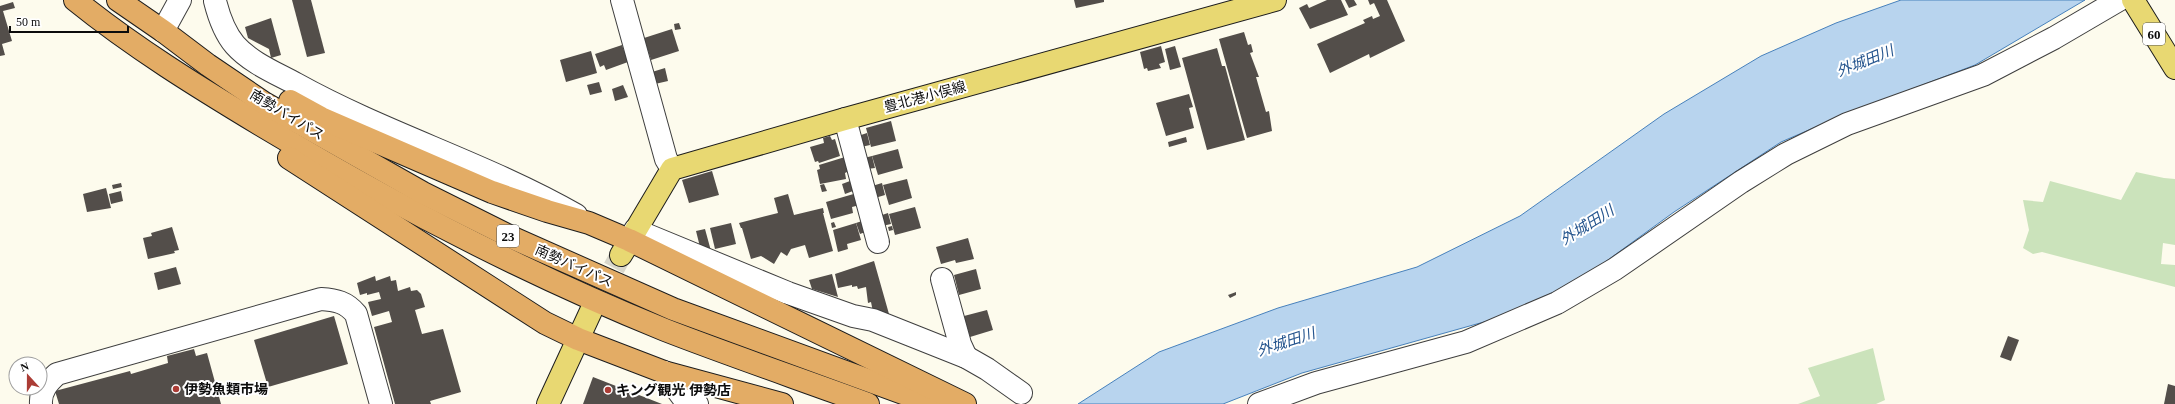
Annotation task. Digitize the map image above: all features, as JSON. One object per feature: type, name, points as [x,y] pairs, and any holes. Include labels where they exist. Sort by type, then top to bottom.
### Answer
[{"type":"highway","name":"南勢バイパス","points":[[75,0],[149,54],[316,158],[412,210],[588,297],[666,330],[868,404]]},
{"type":"highway","name":"南勢バイパス","points":[[118,0],[163,31],[208,65],[264,103],[423,193],[512,238],[673,309],[933,404]]},
{"type":"highway","points":[[163,31],[321,118],[492,192],[547,211],[589,223],[966,404]]},
{"type":"highway","points":[[149,54],[202,102],[546,323],[578,339],[664,372],[782,404]]},
{"type":"main road","name":"豊北港小俣線","points":[[672,170],[845,119],[1275,0]]},
{"type":"main road","name":"60","points":[[2133,0],[2175,68]]},
{"type":"main road","points":[[628,242],[672,170]]},
{"type":"main road","points":[[548,404],[591,311]]},
{"type":"street","points":[[163,31],[180,0]]},
{"type":"street","points":[[219,0],[221,23],[235,45],[252,60],[334,105],[536,192],[589,223]]},
{"type":"street","points":[[622,0],[666,159],[672,170]]},
{"type":"street","points":[[1259,404],[1316,383],[1459,344],[1557,303],[1615,269],[1735,186],[1786,154],[1847,124],[1983,75],[2119,0]]},
{"type":"street","points":[[845,119],[878,242]]},
{"type":"street","points":[[628,242],[853,316],[874,320],[966,357],[987,369],[1021,393]]},
{"type":"street","points":[[942,279],[960,344],[966,357]]},
{"type":"street","points":[[41,404],[40,397],[49,382],[57,374],[321,299],[336,300],[348,306],[356,314],[381,404]]},
{"type":"street","points":[[664,372],[684,399],[697,404]]},
{"type":"green space","points":[[2136,172],[2175,179],[2175,245],[2163,243],[2161,264],[2175,265],[2175,287],[2042,252],[2033,254],[2023,248],[2029,230],[2023,200],[2043,202],[2050,181],[2121,200]]},
{"type":"green space","points":[[1873,348],[1885,400],[1876,404],[1798,404],[1820,396],[1808,368]]},
{"type":"water","name":"外城田川","points":[[1901,0],[2085,0],[1975,65],[1846,114],[1781,142],[1674,212],[1579,281],[1491,320],[1302,373],[1223,404],[1078,404],[1159,352],[1278,308],[1417,267],[1520,216],[1664,114],[1761,56],[1836,23]]},
{"type":"building","points":[[292,0],[311,0],[325,53],[307,57]]},
{"type":"building","points":[[1074,0],[1104,0],[1104,2],[1076,8]]},
{"type":"building","points":[[1327,0],[1341,0],[1348,15],[1310,29],[1299,8],[1307,4],[1309,8]]},
{"type":"building","points":[[1345,0],[1354,0],[1357,5],[1349,8]]},
{"type":"building","points":[[1368,0],[1387,0],[1405,41],[1370,58],[1369,54],[1330,73],[1317,44],[1365,23],[1363,20],[1372,16],[1373,19],[1380,16],[1374,3],[1370,5]]},
{"type":"building","points":[[13,2],[15,8],[3,11],[12,41],[2,44],[5,55],[0,56],[0,6]]},
{"type":"building","points":[[271,18],[281,55],[271,58],[269,49],[248,38],[245,27]]},
{"type":"building","points":[[679,23],[681,29],[675,30],[674,24]]},
{"type":"building","points":[[672,29],[679,51],[651,60],[644,38]]},
{"type":"building","points":[[1244,32],[1248,45],[1251,44],[1253,52],[1250,53],[1259,77],[1256,77],[1266,112],[1269,111],[1272,131],[1247,138],[1219,39]]},
{"type":"building","points":[[622,45],[628,62],[606,70],[604,65],[600,67],[595,54]]},
{"type":"building","points":[[1161,46],[1165,62],[1159,64],[1161,68],[1148,71],[1147,68],[1144,69],[1140,52]]},
{"type":"building","points":[[1175,46],[1181,67],[1170,70],[1165,49]]},
{"type":"building","points":[[1217,48],[1222,66],[1225,66],[1245,140],[1207,150],[1182,58]]},
{"type":"building","points":[[591,51],[597,73],[566,82],[560,60]]},
{"type":"building","points":[[665,68],[668,81],[655,84],[652,72]]},
{"type":"building","points":[[599,82],[602,92],[590,95],[587,85]]},
{"type":"building","points":[[623,85],[628,97],[615,101],[612,89]]},
{"type":"building","points":[[1189,94],[1193,107],[1189,108],[1194,128],[1166,136],[1156,103]]},
{"type":"building","points":[[891,121],[896,141],[871,147],[866,128]]},
{"type":"building","points":[[867,133],[870,145],[861,147],[858,136]]},
{"type":"building","points":[[830,136],[832,140],[835,139],[840,156],[819,163],[818,161],[815,162],[810,147],[824,143],[823,138]]},
{"type":"building","points":[[1186,137],[1187,142],[1169,147],[1168,142]]},
{"type":"building","points":[[898,149],[903,168],[878,175],[872,156]]},
{"type":"building","points":[[872,156],[875,168],[867,169],[864,158]]},
{"type":"building","points":[[845,157],[849,171],[845,173],[846,179],[820,184],[817,170],[820,169],[819,165]]},
{"type":"building","points":[[712,171],[719,195],[689,203],[682,180]]},
{"type":"building","points":[[907,179],[912,198],[889,205],[883,185]]},
{"type":"building","points":[[850,181],[853,191],[845,194],[842,184]]},
{"type":"building","points":[[121,183],[122,187],[113,189],[112,185]]},
{"type":"building","points":[[882,183],[885,195],[875,198],[872,186]]},
{"type":"building","points":[[824,184],[827,191],[822,192],[820,185]]},
{"type":"building","points":[[106,188],[111,208],[87,212],[83,194]]},
{"type":"building","points":[[121,191],[123,201],[111,204],[109,194]]},
{"type":"building","points":[[857,193],[860,205],[852,207],[853,213],[831,219],[826,202]]},
{"type":"building","points":[[788,194],[794,215],[823,208],[833,251],[809,258],[805,245],[791,249],[787,256],[781,252],[774,264],[761,256],[751,259],[742,228],[739,223],[778,213],[774,198]]},
{"type":"building","points":[[915,207],[921,228],[895,235],[889,214]]},
{"type":"building","points":[[888,213],[891,224],[882,226],[879,216]]},
{"type":"building","points":[[865,220],[868,231],[860,234],[856,223]]},
{"type":"building","points":[[834,222],[836,227],[832,228],[831,223]]},
{"type":"building","points":[[731,223],[736,244],[715,249],[710,228]]},
{"type":"building","points":[[856,223],[861,240],[847,244],[848,249],[838,252],[833,230]]},
{"type":"building","points":[[892,226],[893,230],[889,231],[888,227]]},
{"type":"building","points":[[172,227],[179,250],[174,251],[175,253],[148,259],[143,238],[152,236],[151,233]]},
{"type":"building","points":[[705,229],[711,251],[700,247],[696,231]]},
{"type":"building","points":[[968,238],[974,259],[956,263],[955,260],[941,264],[936,247]]},
{"type":"building","points":[[874,261],[889,314],[883,315],[873,312],[871,302],[868,303],[866,287],[858,289],[857,286],[852,287],[852,285],[838,288],[835,274]]},
{"type":"building","points":[[176,267],[181,284],[158,290],[154,273]]},
{"type":"building","points":[[976,269],[981,289],[959,295],[954,275]]},
{"type":"building","points":[[832,274],[838,297],[812,289],[809,280]]},
{"type":"building","points":[[375,276],[376,281],[390,276],[391,281],[396,280],[398,291],[410,287],[411,291],[417,290],[421,294],[425,307],[415,310],[422,334],[443,329],[461,392],[430,401],[431,404],[395,404],[374,327],[392,322],[389,311],[372,316],[368,302],[381,299],[379,292],[360,295],[357,283]]},
{"type":"building","points":[[1236,292],[1236,295],[1230,298],[1228,295]]},
{"type":"building","points":[[987,310],[993,330],[970,337],[964,316]]},
{"type":"building","points":[[334,316],[348,364],[268,387],[254,340]]},
{"type":"building","points":[[2008,336],[2019,340],[2011,361],[2000,357]]},
{"type":"building","name":"伊勢魚類市場","points":[[194,349],[196,356],[207,353],[221,404],[59,404],[55,391],[130,371],[131,374],[168,363],[167,356]]},
{"type":"building","name":"キング観光 伊勢店","points":[[593,377],[662,404],[583,404]]},
{"type":"building","points":[[2168,384],[2175,386],[2175,404],[2164,404]]},
{"type":"tunnel","points":[[598,297],[621,255]]},
{"type":"place","name":"伊勢魚類市場","points":[[176,389]]},
{"type":"place","name":"キング観光 伊勢店","points":[[608,390]]}]
